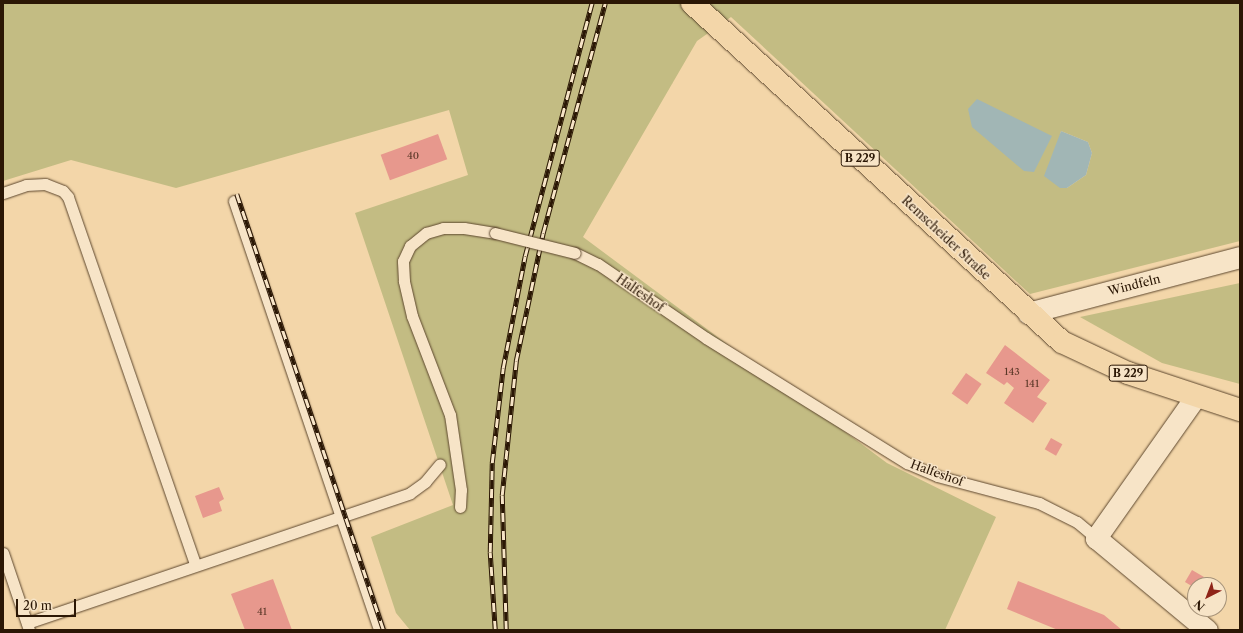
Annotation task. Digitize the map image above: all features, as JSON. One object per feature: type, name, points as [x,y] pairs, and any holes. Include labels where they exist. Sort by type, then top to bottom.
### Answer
[{"type":"main road","name":"Remscheider Straße","points":[[692,3],[1028,313],[1062,342],[1084,355],[1196,396],[1240,410]]},
{"type":"street","name":"Windfeln","points":[[1028,313],[1240,257]]},
{"type":"street","points":[[1096,538],[1196,396]]},
{"type":"street","name":"Halfeshof","points":[[1096,538],[1207,630]]},
{"type":"lane","points":[[3,193],[26,185],[45,184],[62,191],[68,197],[195,564]]},
{"type":"lane","points":[[234,201],[379,630]]},
{"type":"lane","name":"Halfeshof","points":[[460,507],[461,490],[450,415],[412,316],[404,281],[403,261],[410,246],[426,233],[459,228],[495,234],[575,253],[598,264],[693,329],[907,463],[937,476],[1039,503],[1077,522],[1096,538]]},
{"type":"lane","points":[[3,552],[28,626],[195,564],[410,493],[425,482],[440,464]]},
{"type":"shaded area","points":[[3,3],[1240,3],[1240,241],[1030,294],[731,17],[697,41],[583,237],[887,463],[996,517],[945,630],[410,630],[396,613],[371,537],[453,505],[355,213],[468,175],[449,110],[176,188],[71,160],[3,181]],"holes":[[[1061,131],[1088,142],[1092,153],[1086,175],[1067,188],[1058,143]]]},
{"type":"shaded area","points":[[977,99],[1052,136],[1034,172],[1024,171],[972,127],[968,109]]},
{"type":"shaded area","points":[[1061,131],[1088,142],[1092,153],[1086,175],[1067,188],[1060,188],[1044,176]]},
{"type":"shaded area","points":[[1240,283],[1240,384],[1162,363],[1080,317]]},
{"type":"building","points":[[438,134],[447,159],[390,180],[381,155]]},
{"type":"building","points":[[1005,345],[1050,380],[1037,397],[1047,403],[1033,423],[1004,403],[1014,388],[1007,382],[1004,385],[986,373]]},
{"type":"building","points":[[966,373],[982,384],[967,404],[952,393]]},
{"type":"building","points":[[1051,438],[1062,444],[1056,456],[1045,449]]},
{"type":"building","points":[[219,487],[224,499],[219,502],[222,511],[203,518],[195,496]]},
{"type":"building","points":[[1192,570],[1204,577],[1188,577]]},
{"type":"building","points":[[273,579],[292,630],[245,630],[231,594]]},
{"type":"building","points":[[1018,581],[1104,615],[1122,630],[1058,630],[1007,609]]},
{"type":"railway","points":[[495,630],[490,552],[492,463],[503,368],[525,256],[592,3]]},
{"type":"railway","points":[[506,630],[502,495],[516,361],[543,233],[605,3]]},
{"type":"railway","points":[[237,194],[384,630]]}]
